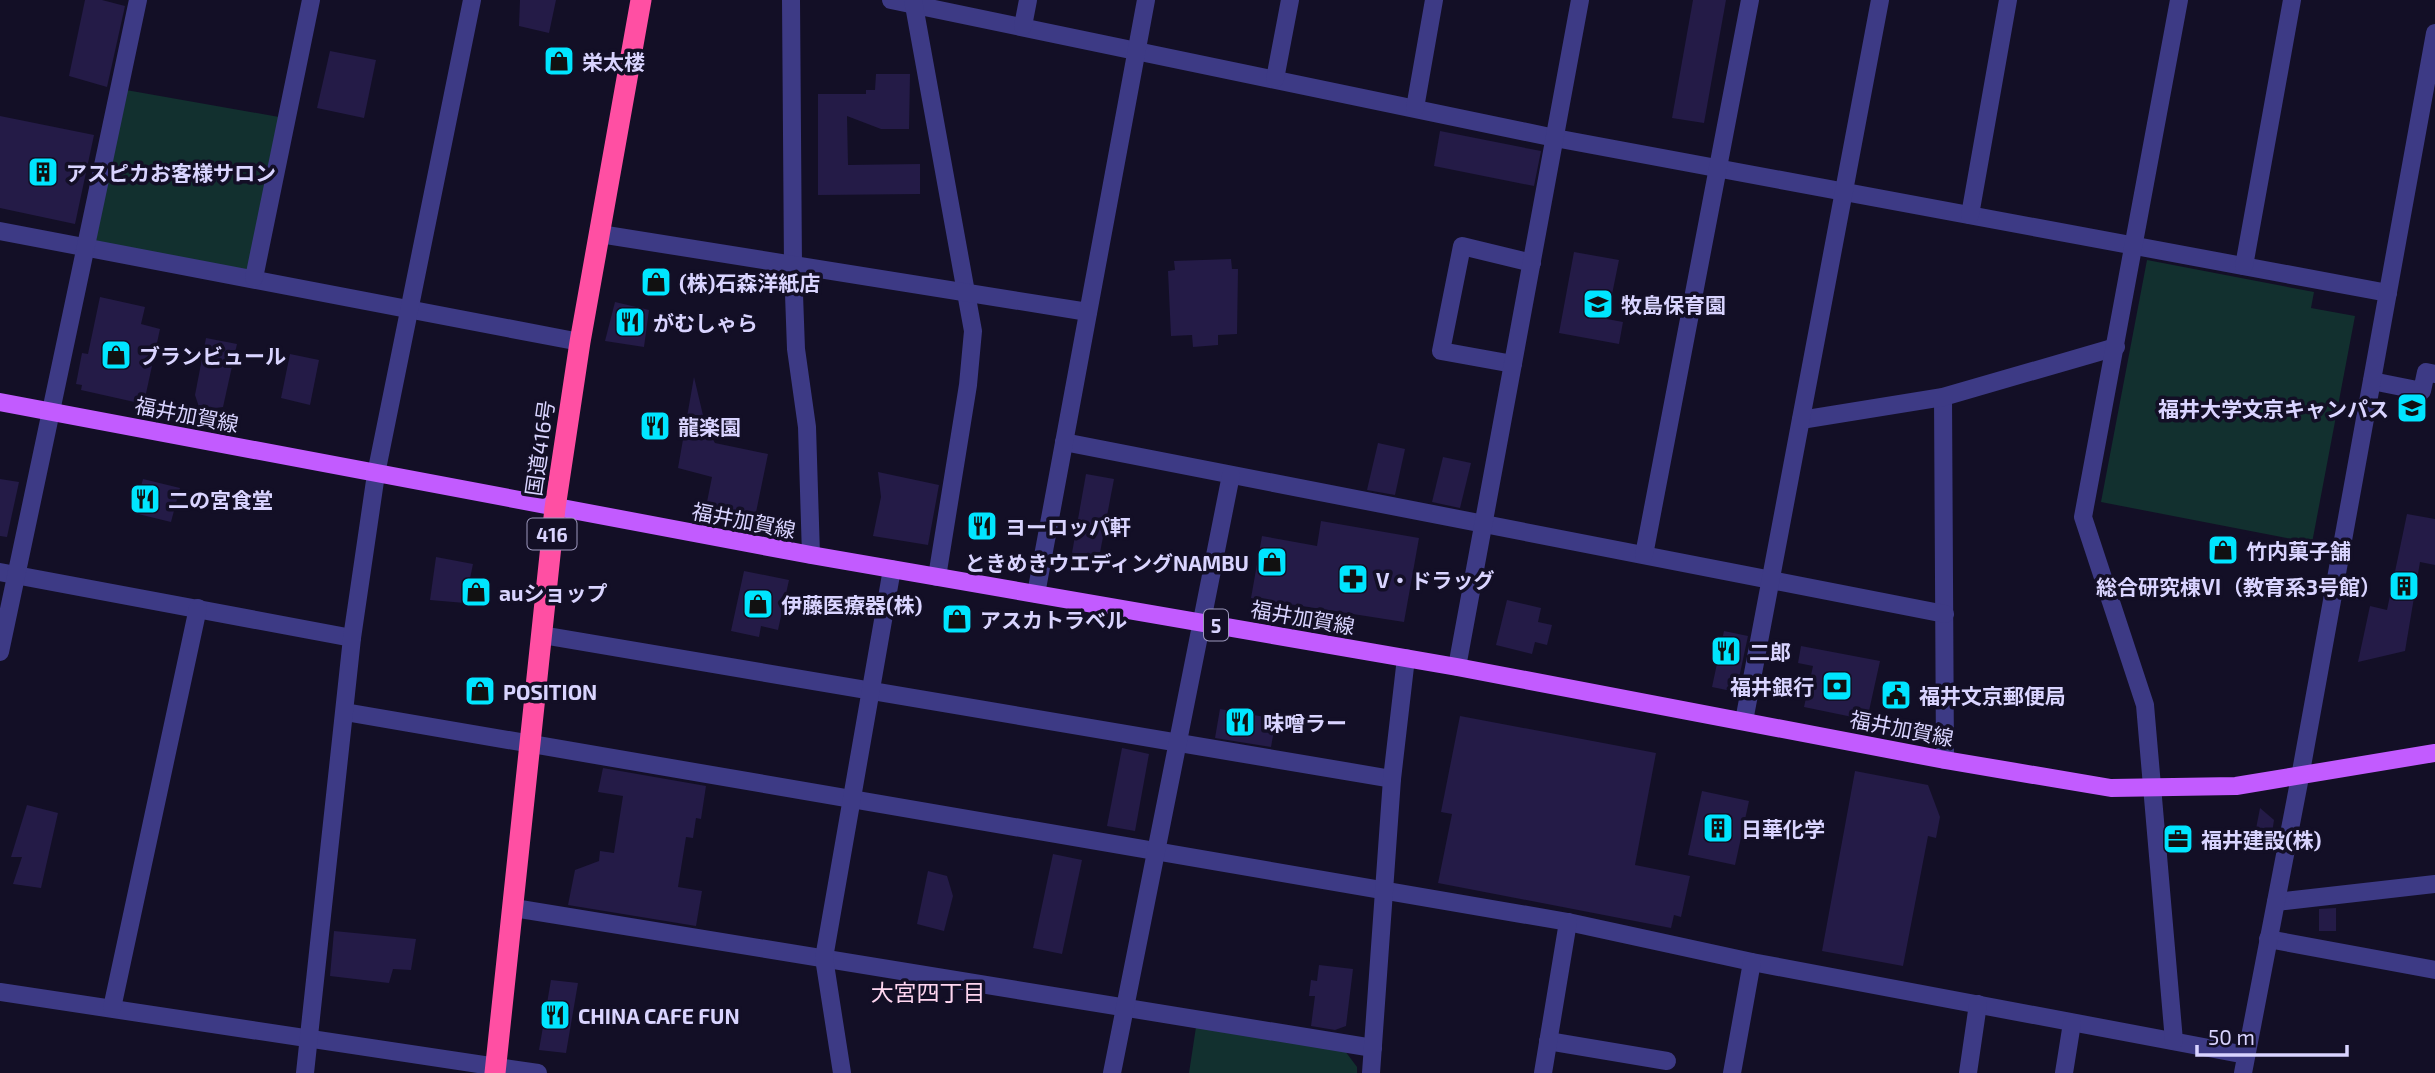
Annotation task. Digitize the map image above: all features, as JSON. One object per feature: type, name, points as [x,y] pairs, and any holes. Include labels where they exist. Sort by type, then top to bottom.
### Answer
[{"type":"highway","name":"国道416号","points":[[496,1070],[555,508],[580,342],[641,0]]},
{"type":"main road","name":"福井加賀線","points":[[0,402],[811,555],[1457,667],[1945,760],[2111,788],[2227,787],[2435,753]]},
{"type":"street","points":[[0,652],[8,573],[51,412],[138,0]]},
{"type":"street","points":[[254,278],[311,0]]},
{"type":"street","points":[[305,1073],[352,638],[376,474],[472,0]]},
{"type":"street","points":[[791,0],[793,267],[796,349],[807,427],[811,555]]},
{"type":"street","points":[[891,0],[912,2],[1555,138],[2388,293]]},
{"type":"street","points":[[1023,26],[1028,0]]},
{"type":"street","points":[[1036,594],[1146,0]]},
{"type":"street","points":[[1275,79],[1290,0]]},
{"type":"street","points":[[1415,108],[1434,0]]},
{"type":"street","points":[[1457,667],[1580,0]]},
{"type":"street","points":[[1644,555],[1750,0]]},
{"type":"street","points":[[1744,721],[1880,0]]},
{"type":"street","points":[[1970,215],[2008,0]]},
{"type":"street","points":[[2174,1041],[2145,705],[2083,517],[2179,0]]},
{"type":"street","points":[[2244,266],[2292,0]]},
{"type":"street","points":[[912,2],[973,331],[968,385],[937,577]]},
{"type":"street","points":[[2243,1073],[2300,777],[2435,33]]},
{"type":"street","points":[[0,231],[580,342]]},
{"type":"street","points":[[600,234],[793,267],[1088,312]]},
{"type":"street","points":[[1513,364],[1440,351],[1462,246],[1532,263]]},
{"type":"street","points":[[1801,420],[1943,397],[2116,347]]},
{"type":"street","points":[[2372,381],[2422,391],[2426,372],[2435,374]]},
{"type":"street","points":[[1943,397],[1945,760]]},
{"type":"street","points":[[1064,442],[1945,614]]},
{"type":"street","points":[[1112,1073],[1231,475]]},
{"type":"street","points":[[842,1073],[824,958],[892,569]]},
{"type":"street","points":[[8,573],[352,638]]},
{"type":"street","points":[[113,1008],[198,608]]},
{"type":"street","points":[[541,635],[1392,779]]},
{"type":"street","points":[[1371,1073],[1392,779],[1406,658]]},
{"type":"street","points":[[345,712],[1568,922],[1752,961],[2246,1055]]},
{"type":"street","points":[[2276,902],[2435,884]]},
{"type":"street","points":[[514,908],[1373,1048]]},
{"type":"street","points":[[1543,1073],[1568,922]]},
{"type":"street","points":[[2269,939],[2435,970]]},
{"type":"street","points":[[1732,1073],[1752,961]]},
{"type":"street","points":[[0,992],[496,1070],[538,1073]]},
{"type":"street","points":[[1968,1073],[1978,1004]]},
{"type":"street","points":[[2064,1073],[2071,1023]]},
{"type":"street","points":[[1548,1041],[1667,1061]]},
{"type":"green space","points":[[126,90],[279,117],[247,272],[95,244]]},
{"type":"green space","points":[[2147,260],[2314,292],[2311,308],[2355,316],[2312,543],[2101,502]]},
{"type":"green space","points":[[1196,1027],[1345,1051],[1357,1067],[1357,1073],[1189,1073]]},
{"type":"building","points":[[85,0],[102,0],[125,6],[107,87],[69,76]]},
{"type":"building","points":[[520,0],[556,0],[549,33],[519,26]]},
{"type":"building","points":[[1693,0],[1726,0],[1704,123],[1672,118]]},
{"type":"building","points":[[330,51],[376,60],[364,118],[317,108]]},
{"type":"building","points":[[876,74],[910,74],[909,129],[881,129],[847,116],[848,165],[920,164],[920,194],[818,195],[818,94],[866,94],[866,90],[875,90]]},
{"type":"building","name":"アスピカお客様サロン","points":[[0,116],[94,135],[75,224],[0,208]]},
{"type":"building","points":[[1440,131],[1541,151],[1534,186],[1434,166]]},
{"type":"building","points":[[1574,252],[1619,260],[1607,319],[1623,322],[1619,344],[1559,333]]},
{"type":"building","points":[[1231,259],[1232,269],[1238,269],[1237,334],[1218,335],[1218,345],[1193,347],[1192,335],[1171,336],[1168,271],[1175,270],[1174,261]]},
{"type":"building","points":[[100,297],[145,307],[141,324],[160,329],[145,398],[139,403],[81,390],[82,385],[76,384],[82,353],[88,354]]},
{"type":"building","points":[[615,302],[649,310],[644,347],[605,341]]},
{"type":"building","points":[[206,338],[237,344],[223,407],[200,410],[195,395]]},
{"type":"building","points":[[290,354],[319,360],[310,405],[281,398]]},
{"type":"building","points":[[694,377],[706,428],[715,443],[768,454],[754,522],[705,512],[712,477],[678,468]]},
{"type":"building","points":[[1378,443],[1405,449],[1395,495],[1367,490]]},
{"type":"building","points":[[1443,457],[1471,463],[1460,508],[1432,502]]},
{"type":"building","points":[[878,472],[939,485],[928,545],[873,536],[881,497]]},
{"type":"building","points":[[1086,474],[1114,479],[1099,558],[1072,553]]},
{"type":"building","points":[[0,479],[19,482],[7,537],[0,536]]},
{"type":"building","points":[[143,479],[180,488],[171,522],[134,513]]},
{"type":"building","name":"総合研究棟Ⅵ（教育系3号館）","points":[[2407,514],[2435,519],[2435,565],[2420,562],[2405,651],[2358,662],[2370,606],[2387,610]]},
{"type":"building","points":[[1321,521],[1419,538],[1404,622],[1251,598],[1262,536],[1317,546]]},
{"type":"building","points":[[436,557],[473,564],[465,603],[430,600]]},
{"type":"building","points":[[744,571],[789,580],[778,630],[761,626],[759,637],[731,631]]},
{"type":"building","points":[[1507,600],[1541,608],[1538,622],[1552,625],[1547,645],[1535,642],[1532,654],[1496,645]]},
{"type":"building","points":[[1724,631],[1748,636],[1736,692],[1712,687]]},
{"type":"building","points":[[1801,646],[1880,661],[1867,720],[1804,707],[1813,666],[1798,663]]},
{"type":"building","points":[[1220,709],[1276,719],[1271,747],[1215,738]]},
{"type":"building","points":[[1460,716],[1656,753],[1635,865],[1690,876],[1681,917],[1674,915],[1671,928],[1438,883],[1452,814],[1441,812]]},
{"type":"building","points":[[1122,748],[1149,754],[1135,831],[1107,826]]},
{"type":"building","points":[[603,768],[706,786],[701,819],[696,818],[693,838],[686,837],[678,887],[702,891],[696,926],[568,905],[575,870],[599,861],[600,851],[614,853],[623,796],[598,792]]},
{"type":"building","points":[[1855,771],[1928,785],[1940,817],[1936,838],[1928,836],[1903,966],[1822,951]]},
{"type":"building","name":"日華化学","points":[[1702,791],[1749,801],[1735,865],[1688,855]]},
{"type":"building","points":[[27,805],[58,813],[41,888],[13,884],[22,857],[11,857]]},
{"type":"building","points":[[2260,808],[2274,820],[2269,852],[2252,850]]},
{"type":"building","points":[[1053,854],[1082,860],[1062,954],[1033,948]]},
{"type":"building","points":[[928,871],[947,876],[953,896],[944,931],[917,924]]},
{"type":"building","points":[[2336,908],[2336,931],[2319,931],[2319,909]]},
{"type":"building","points":[[334,931],[416,939],[411,970],[393,969],[389,983],[330,976]]},
{"type":"building","points":[[1319,965],[1353,969],[1346,1026],[1335,1030],[1311,1026],[1315,996],[1309,996],[1311,980],[1317,981]]},
{"type":"building","points":[[551,980],[578,983],[566,1053],[539,1050]]},
{"type":"place","name":"栄太楼","points":[[559,61]]},
{"type":"place","name":"アスピカお客様サロン","points":[[43,172]]},
{"type":"place","name":"(株)石森洋紙店","points":[[656,282]]},
{"type":"place","name":"牧島保育園","points":[[1598,304]]},
{"type":"place","name":"がむしゃら","points":[[630,322]]},
{"type":"place","name":"ブランビュール","points":[[116,355]]},
{"type":"place","name":"福井大学文京キャンパス","points":[[2412,408]]},
{"type":"place","name":"龍楽園","points":[[655,426]]},
{"type":"place","name":"二の宮食堂","points":[[145,499]]},
{"type":"place","name":"ヨーロッパ軒","points":[[982,526]]},
{"type":"place","name":"竹内菓子舗","points":[[2223,550]]},
{"type":"place","name":"ときめきウエディングNAMBU","points":[[1272,562]]},
{"type":"place","name":"V・ドラッグ","points":[[1353,579]]},
{"type":"place","name":"総合研究棟Ⅵ（教育系3号館）","points":[[2404,586]]},
{"type":"place","name":"auショップ","points":[[476,592]]},
{"type":"place","name":"伊藤医療器(株)","points":[[758,604]]},
{"type":"place","name":"アスカトラベル","points":[[957,619]]},
{"type":"place","name":"二郎","points":[[1726,651]]},
{"type":"place","name":"福井銀行","points":[[1837,686]]},
{"type":"place","name":"POSITION","points":[[480,691]]},
{"type":"place","name":"福井文京郵便局","points":[[1896,695]]},
{"type":"place","name":"味噌ラー","points":[[1240,722]]},
{"type":"place","name":"日華化学","points":[[1718,828]]},
{"type":"place","name":"福井建設(株)","points":[[2178,839]]},
{"type":"place","name":"CHINA CAFE FUN","points":[[555,1015]]},
{"type":"district","name":"大宮四丁目","points":[[928,992]]}]
